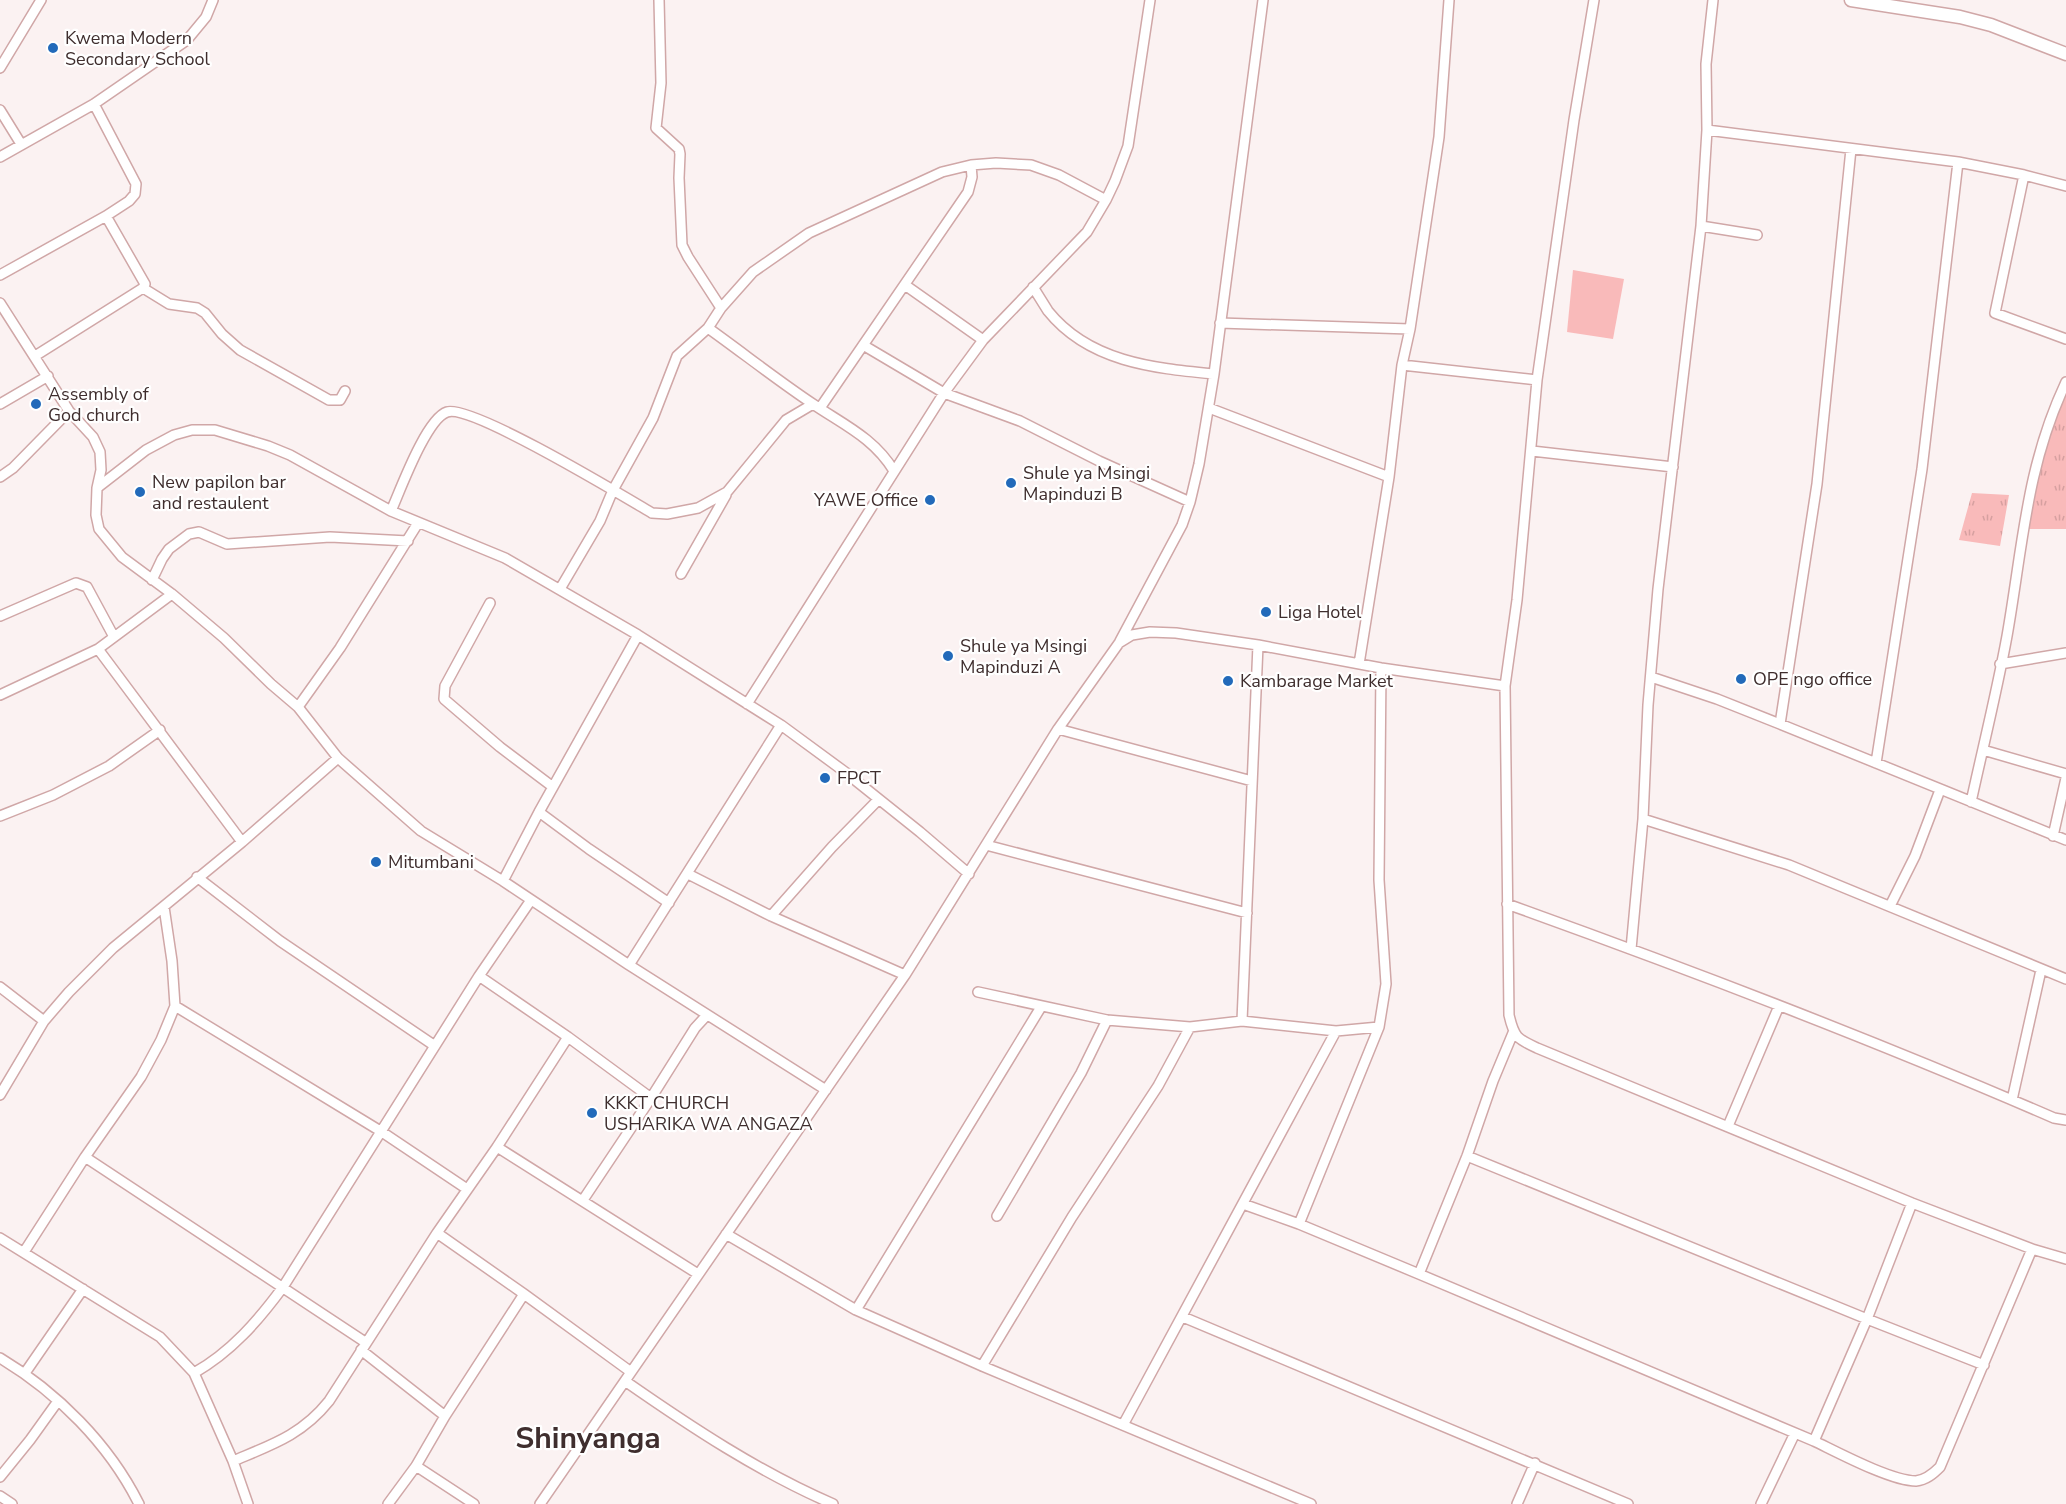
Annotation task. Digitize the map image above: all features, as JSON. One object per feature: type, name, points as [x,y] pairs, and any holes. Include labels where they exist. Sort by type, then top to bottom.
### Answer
[{"type":"main road","points":[[1851,0],[1888,3],[1960,17],[1991,25],[2066,54]]},
{"type":"street","points":[[0,157],[94,104],[188,40],[206,17],[213,0]]},
{"type":"street","points":[[659,0],[661,83],[655,123],[659,131],[679,149],[682,245],[721,308]]},
{"type":"street","points":[[747,704],[944,393],[983,340],[1087,232],[1106,200],[1128,146],[1150,0]]},
{"type":"street","points":[[540,1504],[905,975],[1058,729],[1119,643],[1182,525],[1190,502],[1209,408],[1263,0]]},
{"type":"street","points":[[1359,664],[1389,477],[1402,365],[1410,329],[1439,137],[1449,0]]},
{"type":"street","points":[[1594,0],[1574,120],[1537,380],[1517,600],[1505,686],[1509,1015],[1513,1033],[1521,1041],[1537,1048],[1912,1203],[2032,1249],[2066,1259]]},
{"type":"street","points":[[1631,949],[1643,819],[1648,705],[1658,590],[1701,226],[1707,130],[1706,64],[1713,0]]},
{"type":"street","points":[[0,68],[39,1]]},
{"type":"street","points":[[0,274],[106,216],[129,201],[135,194],[136,184],[94,104]]},
{"type":"street","points":[[0,110],[21,144]]},
{"type":"street","points":[[1707,130],[1958,162],[2066,186]]},
{"type":"street","points":[[1780,724],[1817,484],[1851,149]]},
{"type":"street","points":[[1876,763],[1922,469],[1958,162]]},
{"type":"street","points":[[560,590],[600,521],[613,490],[653,418],[677,356],[708,328],[721,308],[753,272],[809,232],[942,172],[971,165],[996,163],[1031,165],[1059,175],[1106,200]]},
{"type":"street","points":[[681,574],[727,492],[786,420],[817,406],[863,345],[968,192],[972,177],[971,165]]},
{"type":"street","points":[[2024,175],[1995,313],[2066,339]]},
{"type":"street","points":[[35,356],[143,288],[145,284],[106,216]]},
{"type":"street","points":[[1701,226],[1757,235]]},
{"type":"street","points":[[905,285],[983,340]]},
{"type":"street","points":[[1034,287],[1047,310],[1063,327],[1099,352],[1165,369],[1214,374]]},
{"type":"street","points":[[143,288],[170,304],[197,308],[205,313],[222,334],[240,350],[329,400],[340,400],[345,391]]},
{"type":"street","points":[[0,303],[69,411],[93,437],[100,452],[101,470],[97,488],[96,515],[99,529],[122,557],[172,594],[224,638],[298,707],[338,758],[421,831],[503,881],[629,965],[826,1090]]},
{"type":"street","points":[[1220,323],[1410,329]]},
{"type":"street","points":[[708,328],[874,445],[884,455],[894,471]]},
{"type":"street","points":[[863,345],[944,393],[1020,421],[1099,461],[1190,502]]},
{"type":"street","points":[[1402,365],[1537,380]]},
{"type":"street","points":[[0,405],[48,376]]},
{"type":"street","points":[[1971,802],[2007,637],[2029,492],[2048,422],[2066,382]]},
{"type":"street","points":[[1209,408],[1389,477]]},
{"type":"street","points":[[0,477],[13,468],[69,411]]},
{"type":"street","points":[[391,511],[422,440],[437,420],[447,412],[471,416],[511,434],[652,513],[667,514],[698,508],[727,492]]},
{"type":"street","points":[[97,488],[146,450],[174,435],[192,430],[215,430],[268,446],[391,511],[505,558],[638,635],[781,725],[845,772],[969,874]]},
{"type":"street","points":[[1532,452],[1672,467]]},
{"type":"street","points":[[298,707],[340,648],[418,523]]},
{"type":"street","points":[[152,580],[169,549],[189,534],[199,532],[227,544],[330,537],[408,541]]},
{"type":"street","points":[[0,616],[76,583],[82,584],[87,587],[114,637]]},
{"type":"street","points":[[0,695],[98,649],[172,594]]},
{"type":"street","points":[[490,603],[445,686],[444,699],[500,747],[553,787]]},
{"type":"street","points":[[1119,643],[1132,635],[1150,632],[1176,633],[1258,645],[1381,668],[1505,686]]},
{"type":"street","points":[[503,881],[638,635]]},
{"type":"street","points":[[1242,1021],[1258,645]]},
{"type":"street","points":[[98,649],[242,842]]},
{"type":"street","points":[[2000,664],[2066,653]]},
{"type":"street","points":[[1299,1224],[1379,1026],[1386,984],[1379,880],[1381,668]]},
{"type":"street","points":[[1651,677],[1717,699],[2066,840]]},
{"type":"street","points":[[629,965],[781,725]]},
{"type":"street","points":[[1058,729],[1252,781]]},
{"type":"street","points":[[0,816],[53,795],[109,766],[160,730]]},
{"type":"street","points":[[1983,750],[2066,776],[2053,836]]},
{"type":"street","points":[[0,1095],[44,1021],[113,948],[242,842],[338,758]]},
{"type":"street","points":[[1890,906],[1915,856],[1940,790]]},
{"type":"street","points":[[771,916],[832,847],[878,800]]},
{"type":"street","points":[[539,812],[669,903]]},
{"type":"street","points":[[1643,819],[1789,865],[2066,979]]},
{"type":"street","points":[[986,845],[1247,913]]},
{"type":"street","points":[[688,874],[771,916],[905,975]]},
{"type":"street","points":[[197,877],[280,941],[435,1046]]},
{"type":"street","points":[[194,1373],[230,1348],[254,1325],[283,1287],[479,976],[531,900]]},
{"type":"street","points":[[1507,904],[1779,1006],[2054,1118],[2066,1120]]},
{"type":"street","points":[[24,1252],[85,1157],[141,1077],[161,1040],[175,1006],[172,961],[164,907]]},
{"type":"street","points":[[2012,1100],[2040,970]]},
{"type":"street","points":[[479,976],[651,1098]]},
{"type":"street","points":[[0,987],[44,1021]]},
{"type":"street","points":[[978,992],[1107,1020],[1190,1027],[1242,1021],[1336,1030],[1379,1026]]},
{"type":"street","points":[[175,1006],[382,1132],[467,1189]]},
{"type":"street","points":[[1728,1126],[1779,1006]]},
{"type":"street","points":[[856,1310],[1041,1007]]},
{"type":"street","points":[[583,1200],[695,1028],[707,1015]]},
{"type":"street","points":[[997,1215],[1081,1073],[1107,1020]]},
{"type":"street","points":[[982,1366],[1072,1217],[1158,1086],[1190,1027]]},
{"type":"street","points":[[1123,1425],[1336,1030]]},
{"type":"street","points":[[1419,1274],[1467,1156],[1493,1081],[1513,1033]]},
{"type":"street","points":[[232,1461],[297,1432],[316,1418],[568,1037]]},
{"type":"street","points":[[497,1147],[698,1274]]},
{"type":"street","points":[[1467,1156],[1984,1365]]},
{"type":"street","points":[[85,1157],[283,1287],[363,1346],[446,1416]]},
{"type":"street","points":[[1814,1441],[1867,1319],[1912,1203]]},
{"type":"street","points":[[1243,1204],[1299,1224],[1419,1274],[1795,1432],[1861,1463],[1898,1478],[1916,1481],[1928,1478],[1940,1467],[2032,1249]]},
{"type":"street","points":[[437,1233],[631,1372]]},
{"type":"street","points":[[726,1234],[856,1310],[982,1366],[1311,1504]]},
{"type":"street","points":[[0,1238],[160,1337],[194,1373],[248,1504]]},
{"type":"street","points":[[25,1373],[83,1289]]},
{"type":"street","points":[[388,1504],[416,1466],[524,1294]]},
{"type":"street","points":[[1182,1317],[1535,1463],[1628,1504]]},
{"type":"street","points":[[0,1358],[25,1373],[78,1420],[108,1454],[139,1504]]},
{"type":"street","points":[[625,1381],[701,1433],[766,1471],[833,1504]]},
{"type":"street","points":[[0,1477],[58,1401]]},
{"type":"street","points":[[1761,1504],[1795,1432]]},
{"type":"street","points":[[1517,1504],[1535,1463]]},
{"type":"street","points":[[416,1466],[474,1504]]},
{"type":"street","points":[[0,1496],[12,1504]]},
{"type":"green space","points":[[1573,270],[1624,279],[1613,339],[1567,332]]},
{"type":"green space","points":[[2066,385],[2066,529],[2021,529],[2042,440]]},
{"type":"green space","points":[[1972,493],[2009,495],[2000,546],[1959,540]]},
{"type":"place","name":"Kwema Modern Secondary School","points":[[53,48]]},
{"type":"place","name":"Assembly of God church","points":[[36,404]]},
{"type":"place","name":"Shule ya Msingi Mapinduzi B","points":[[1011,483]]},
{"type":"place","name":"New papilon bar and restaulent","points":[[140,492]]},
{"type":"place","name":"YAWE Office","points":[[930,500]]},
{"type":"place","name":"Liga Hotel","points":[[1266,612]]},
{"type":"place","name":"Shule ya Msingi Mapinduzi A","points":[[948,656]]},
{"type":"place","name":"OPE ngo office","points":[[1741,679]]},
{"type":"place","name":"Kambarage Market","points":[[1228,681]]},
{"type":"place","name":"FPCT","points":[[825,778]]},
{"type":"place","name":"Mitumbani","points":[[376,862]]},
{"type":"place","name":"KKKT CHURCH USHARIKA WA ANGAZA","points":[[592,1113]]},
{"type":"district","name":"Shinyanga","points":[[588,1438]]}]
